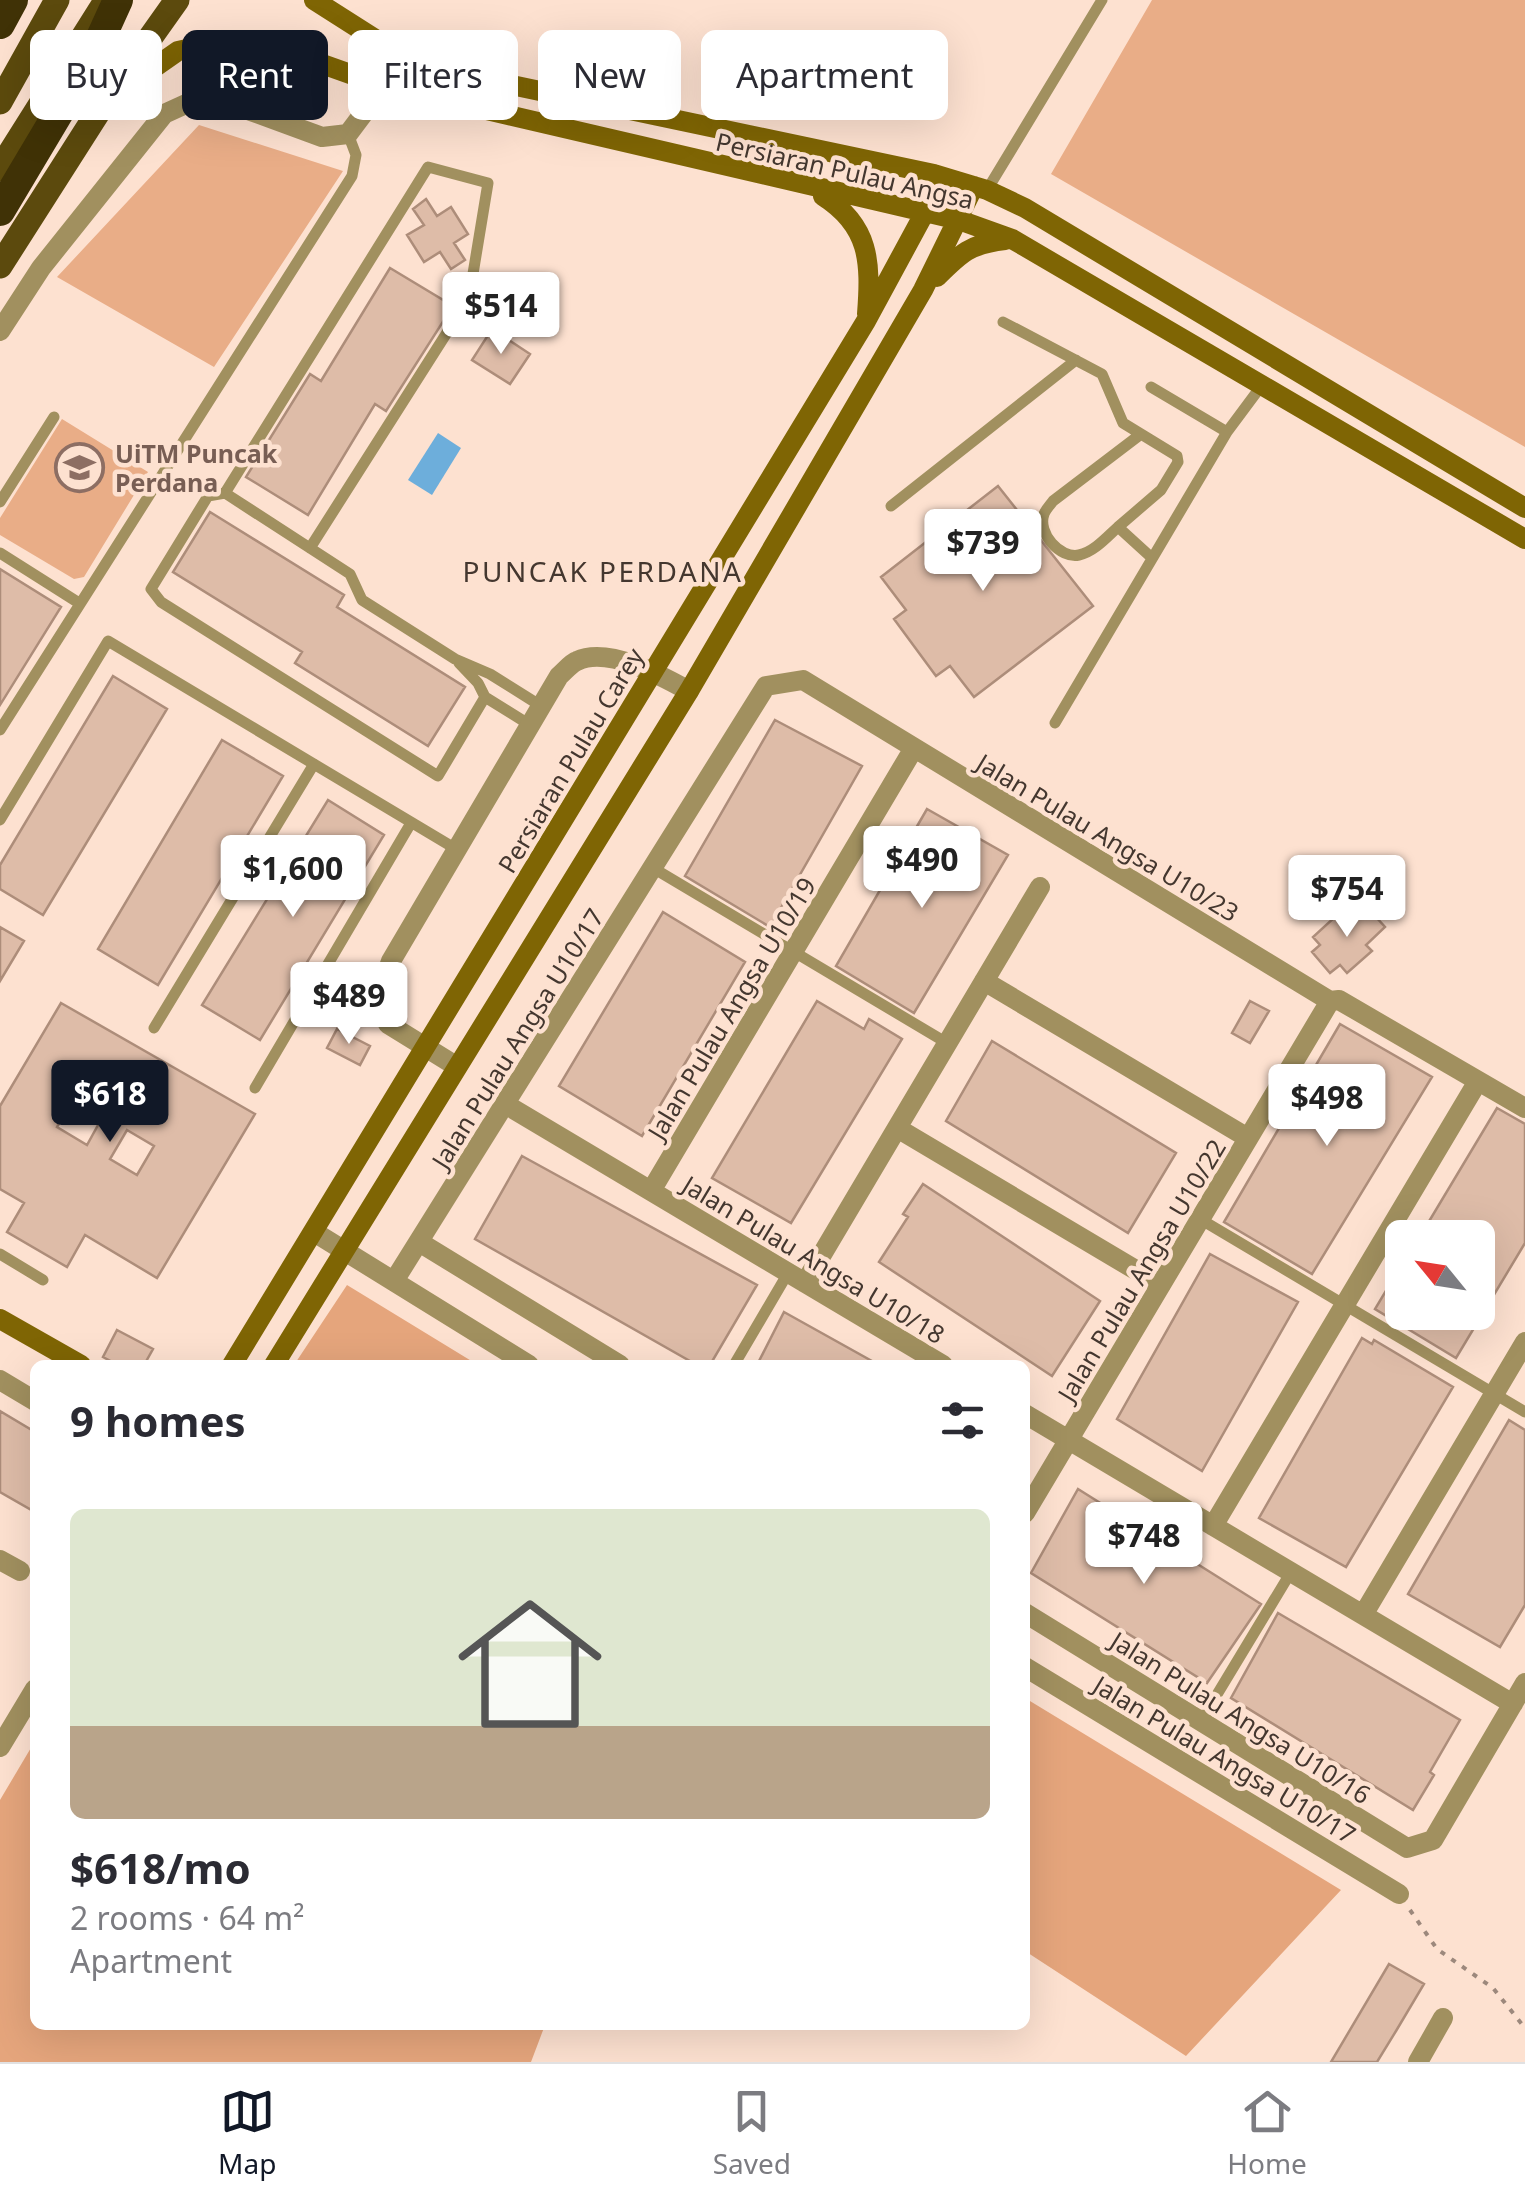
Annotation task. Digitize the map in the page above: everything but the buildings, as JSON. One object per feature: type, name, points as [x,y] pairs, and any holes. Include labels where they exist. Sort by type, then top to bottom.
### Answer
[{"type":"highway","points":[[0,24],[9,0]]},
{"type":"highway","points":[[0,211],[93,55],[118,0]]},
{"type":"main road","points":[[0,9],[9,0]]},
{"type":"main road","points":[[0,102],[57,0]]},
{"type":"main road","points":[[0,169],[106,0]]},
{"type":"main road","points":[[156,30],[177,0]]},
{"type":"main road","points":[[0,266],[93,120]]},
{"type":"street","name":"Persiaran Pulau Angsa","points":[[314,0],[404,58],[532,90],[934,174],[981,188],[1025,208],[1525,508]]},
{"type":"street","name":"Persiaran Pulau Angsa","points":[[162,61],[178,50],[218,42],[263,43],[348,73]]},
{"type":"street","points":[[0,331],[42,268],[164,114],[198,98],[237,106],[322,137],[348,134],[358,120]]},
{"type":"street","name":"Persiaran Pulau Angsa","points":[[518,118],[959,220],[1012,239],[1525,539]]},
{"type":"street","name":"Persiaran Pulau Carey","points":[[235,1360],[866,321],[925,212],[934,174]]},
{"type":"street","points":[[803,186],[848,212],[864,242],[870,277],[866,321]]},
{"type":"street","points":[[277,1360],[689,691],[981,188]]},
{"type":"street","points":[[924,290],[963,252],[978,244],[1012,239]]},
{"type":"street","points":[[456,1066],[388,1024],[378,998],[391,961],[559,676],[577,660],[606,657],[654,672],[689,691]]},
{"type":"street","name":"Jalan Pulau Angsa U10/23","points":[[766,686],[803,680],[1330,1001],[1339,1000],[1525,1108]]},
{"type":"street","name":"Jalan Pulau Angsa U10/17","points":[[394,1282],[766,686]]},
{"type":"street","name":"Jalan Pulau Angsa U10/19","points":[[651,1191],[914,748]]},
{"type":"street","points":[[796,1278],[896,1128],[1040,887]]},
{"type":"street","points":[[984,981],[1248,1138]]},
{"type":"street","name":"Jalan Pulau Angsa U10/22","points":[[1030,1505],[1330,1001]]},
{"type":"street","points":[[1213,1526],[1478,1080]]},
{"type":"street","name":"Jalan Pulau Angsa U10/18","points":[[505,1104],[935,1360]]},
{"type":"street","points":[[896,1128],[1160,1285]]},
{"type":"street","points":[[314,1232],[521,1360]]},
{"type":"street","points":[[419,1242],[612,1360]]},
{"type":"street","points":[[0,1319],[72,1360]]},
{"type":"street","points":[[1363,1615],[1525,1342]]},
{"type":"street","points":[[0,1380],[30,1397]]},
{"type":"street","points":[[1030,1417],[1513,1704],[1525,1683]]},
{"type":"street","points":[[0,1560],[20,1571]]},
{"type":"street","name":"Jalan Pulau Angsa U10/16","points":[[1030,1617],[1407,1848],[1433,1840],[1513,1704]]},
{"type":"street","name":"Jalan Pulau Angsa U10/17","points":[[1030,1669],[1399,1894]]},
{"type":"street","points":[[0,1747],[30,1697]]},
{"type":"street","points":[[1418,2062],[1443,2018]]},
{"type":"lane","points":[[981,188],[1102,0]]},
{"type":"lane","points":[[0,730],[352,176],[356,155],[348,134]]},
{"type":"lane","points":[[225,493],[428,168],[488,183],[469,298],[310,548]]},
{"type":"lane","points":[[1002,322],[1102,374],[1124,423],[1170,449],[1178,462],[1161,490],[1092,550],[1076,556],[1060,552],[1044,532],[1043,515],[1053,501],[1141,434]]},
{"type":"lane","points":[[891,506],[1076,360]]},
{"type":"lane","points":[[1054,723],[1227,432],[1262,385]]},
{"type":"lane","points":[[1150,387],[1227,432]]},
{"type":"lane","points":[[0,502],[54,416]]},
{"type":"lane","points":[[485,697],[438,776],[161,602],[151,589],[208,496],[225,493],[350,574],[362,600],[455,659],[490,674],[536,716]]},
{"type":"lane","points":[[1118,528],[1152,558]]},
{"type":"lane","points":[[0,553],[80,603]]},
{"type":"lane","points":[[0,820],[108,640],[456,849]]},
{"type":"lane","points":[[455,659],[478,683],[485,697],[536,716]]},
{"type":"lane","points":[[154,1028],[314,764]]},
{"type":"lane","points":[[255,1088],[411,823]]},
{"type":"lane","points":[[653,868],[947,1043]]},
{"type":"lane","points":[[1200,1219],[1525,1412]]},
{"type":"lane","points":[[0,1254],[42,1280]]},
{"type":"lane","points":[[738,1360],[796,1278]]},
{"type":"lane","points":[[1200,1721],[1291,1572]]},
{"type":"path","points":[[1399,1894],[1438,1950],[1494,1988],[1525,2028]]},
{"type":"shaded area","points":[[1152,0],[1525,0],[1525,447],[1051,174]]},
{"type":"shaded area","points":[[199,125],[343,171],[214,367],[57,277]]},
{"type":"shaded area","points":[[62,419],[148,472],[84,577],[74,579],[0,535],[0,518]]},
{"type":"shaded area","points":[[347,1285],[470,1360],[297,1360]]},
{"type":"shaded area","points":[[1030,1701],[1341,1890],[1186,2056],[1030,1954]]},
{"type":"shaded area","points":[[30,1749],[30,2030],[543,2030],[531,2062],[0,2062],[0,1800]]},
{"type":"water","points":[[438,433],[461,448],[432,495],[408,480]]},
{"type":"place","name":"UiTM Puncak Perdana","points":[[80,467]]},
{"type":"district","name":"PUNCAK PERDANA","points":[[603,571]]}]
